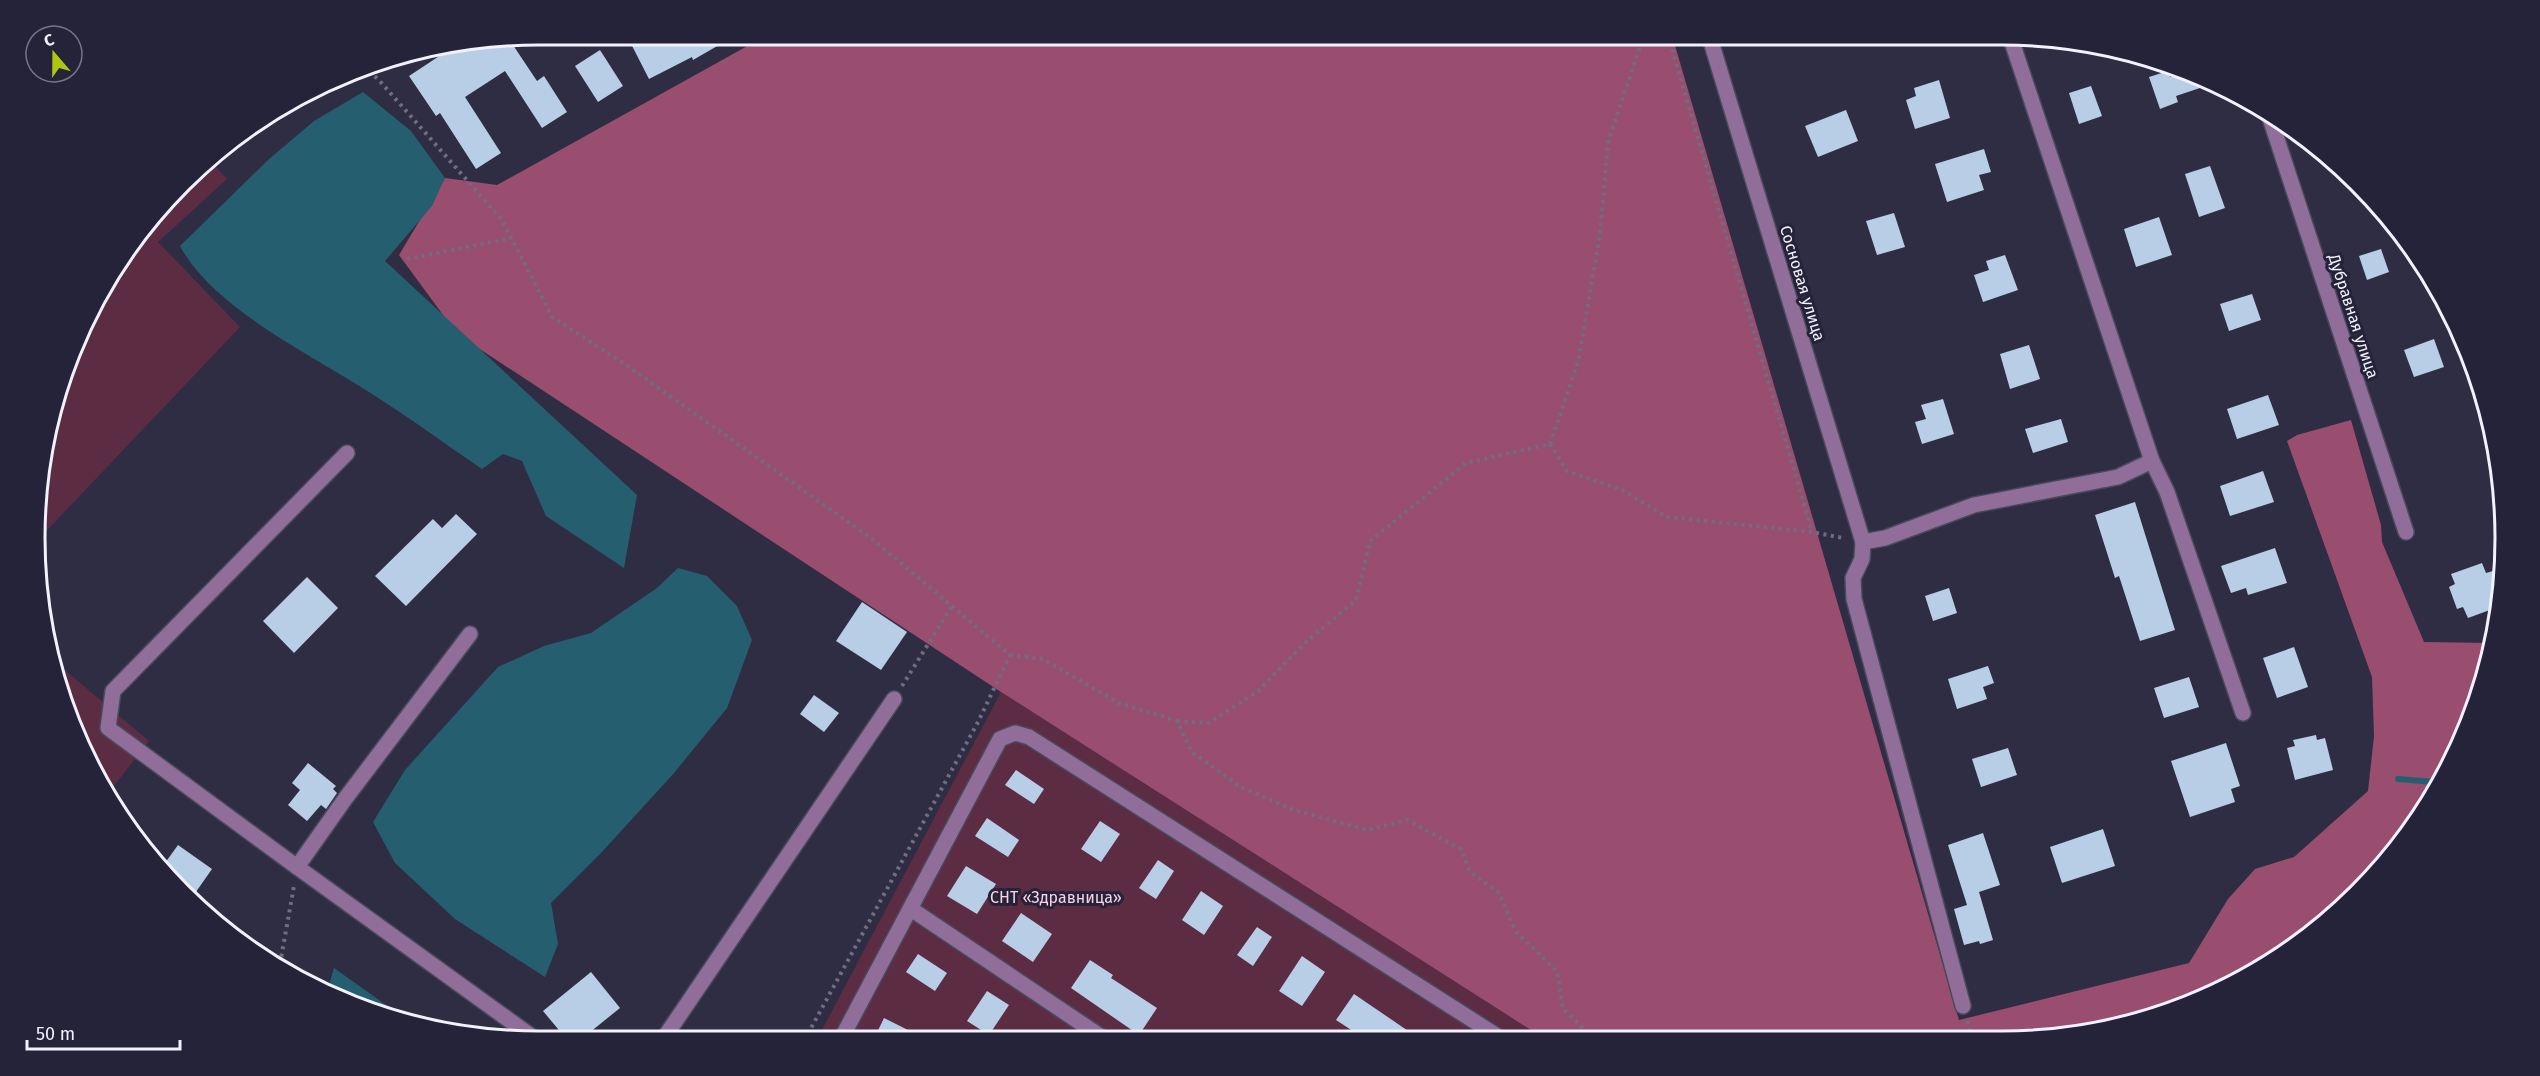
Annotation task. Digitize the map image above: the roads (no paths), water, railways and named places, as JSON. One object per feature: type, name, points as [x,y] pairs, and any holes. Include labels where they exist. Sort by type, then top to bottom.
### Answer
[{"type":"street","name":"Сосновая улица","points":[[1712,45],[1863,542]]},
{"type":"street","points":[[2013,45],[2152,461],[2167,492],[2243,712]]},
{"type":"street","name":"Дубравная улица","points":[[2273,126],[2406,532]]},
{"type":"street","points":[[347,453],[113,691],[108,728],[524,1031]]},
{"type":"street","points":[[1963,1006],[1854,599],[1853,578],[1862,559],[1863,542],[1885,537],[1974,505],[2118,477],[2152,461]]},
{"type":"street","points":[[297,867],[470,634]]},
{"type":"street","points":[[669,1031],[894,699]]},
{"type":"street","points":[[845,1031],[1000,739],[1015,733],[1029,737],[1489,1031]]},
{"type":"street","points":[[912,909],[1093,1031]]},
{"type":"water","points":[[363,92],[411,131],[445,178],[432,206],[385,261],[637,495],[624,568],[546,516],[522,461],[503,454],[482,469],[383,401],[239,310],[195,269],[180,246],[268,160],[314,121]]},
{"type":"water","points":[[678,568],[707,576],[737,606],[752,640],[727,708],[674,773],[601,853],[551,903],[558,944],[545,977],[455,919],[395,863],[373,822],[405,770],[498,667],[544,646],[591,633],[657,588]]},
{"type":"water","points":[[334,968],[390,1008],[349,993],[329,984]]},
{"type":"waterway","points":[[2398,779],[2430,782]]},
{"type":"park label","name":"СНТ «Здравница»","points":[[1056,897]]}]
